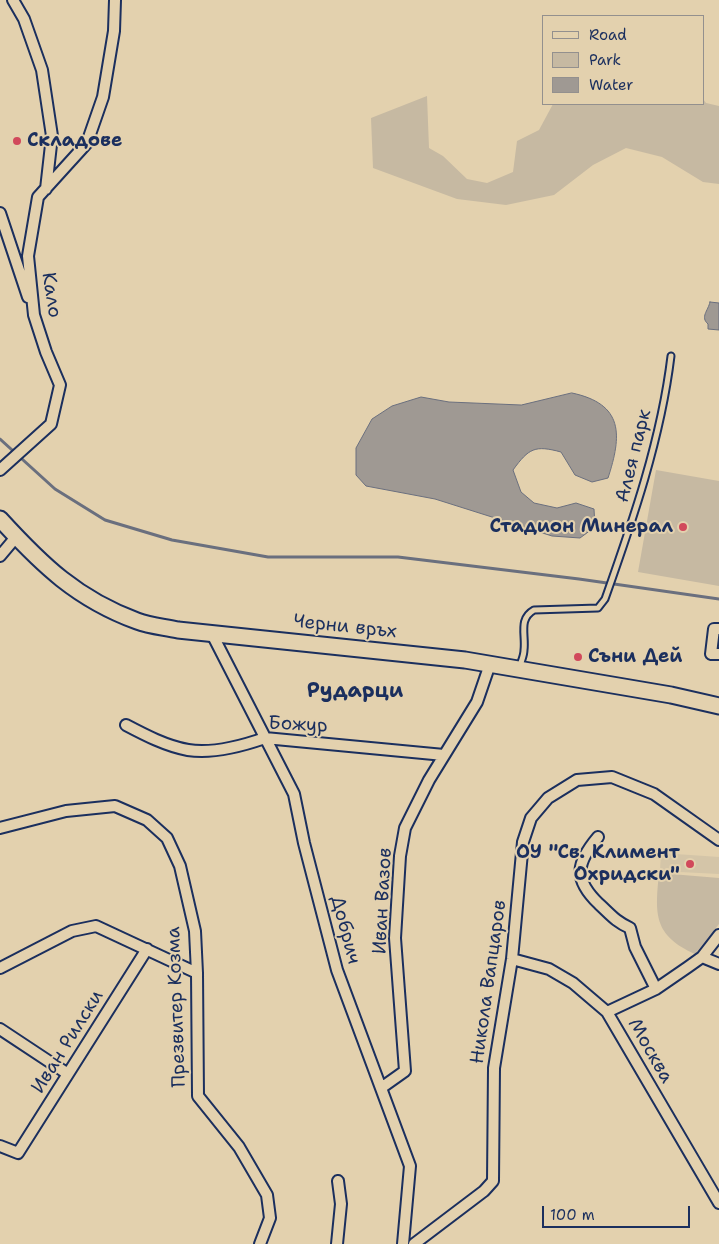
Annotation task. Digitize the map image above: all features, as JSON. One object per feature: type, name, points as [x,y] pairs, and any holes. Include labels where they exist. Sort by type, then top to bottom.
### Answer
[{"type":"street","points":[[14,0],[24,18],[42,70],[52,136],[46,189]]},
{"type":"street","name":"Кало","points":[[0,470],[51,424],[60,385],[46,352],[34,314],[28,256],[38,198],[87,143],[103,97],[114,31],[114,0]]},
{"type":"street","points":[[0,213],[34,314]]},
{"type":"street","name":"Черни връх","points":[[0,519],[46,567],[75,590],[104,607],[139,622],[178,630],[212,634],[465,660],[671,695],[719,706]]},
{"type":"street","points":[[0,556],[16,537]]},
{"type":"street","points":[[719,629],[714,629],[711,654],[719,654]]},
{"type":"street","name":"Добрич","points":[[212,634],[294,794],[304,844],[337,970],[410,1166],[403,1244]]},
{"type":"street","name":"Иван Вазов","points":[[381,1088],[405,1071],[395,938],[400,856],[405,828],[430,780],[477,702],[490,664]]},
{"type":"street","name":"Божур","points":[[126,725],[156,740],[189,750],[215,750],[248,744],[265,738],[444,756]]},
{"type":"street","name":"Никола Вапцаров","points":[[414,1244],[484,1191],[492,1181],[494,1068],[512,959],[523,842],[531,818],[548,798],[577,780],[612,777],[654,794],[719,840]]},
{"type":"street","name":"Презвитер Козма","points":[[0,828],[66,811],[115,806],[147,820],[167,838],[180,866],[195,931],[198,1096],[239,1147],[267,1195],[270,1218],[260,1244]]},
{"type":"street","points":[[598,836],[586,852],[580,874],[587,892],[615,920],[630,928],[635,947],[656,989]]},
{"type":"street","points":[[0,968],[72,931],[96,926],[197,974]]},
{"type":"street","points":[[607,1012],[656,989],[702,957],[719,934]]},
{"type":"street","name":"Иван Рилски","points":[[0,1146],[18,1153],[147,949]]},
{"type":"street","points":[[702,957],[719,964]]},
{"type":"street","name":"Москва","points":[[512,959],[549,970],[573,983],[607,1012],[719,1203]]},
{"type":"street","points":[[0,1029],[68,1074]]},
{"type":"street","points":[[337,1244],[340,1232],[341,1204],[338,1181]]},
{"type":"lane","name":"Алея парк","points":[[519,669],[524,651],[523,622],[528,613],[534,610],[598,608],[605,599],[632,524],[656,434],[671,356]]},
{"type":"shaded area","name":"ОУ \"Св. Климент Охридски\"","points":[[661,853],[719,857],[719,874],[660,871]]},
{"type":"green space","points":[[427,96],[429,148],[443,156],[467,179],[487,183],[513,172],[517,141],[539,130],[552,105],[704,105],[704,100],[706,103],[719,106],[719,184],[703,182],[662,157],[626,148],[593,165],[554,195],[506,205],[457,199],[373,168],[371,118]]},
{"type":"green space","name":"Стадион Минерал","points":[[656,470],[719,481],[719,586],[638,572]]},
{"type":"green space","points":[[659,873],[719,878],[719,924],[695,954],[671,939],[664,931],[660,922],[657,900]]},
{"type":"water","points":[[710,302],[719,303],[719,330],[708,329],[705,314]]},
{"type":"water","points":[[572,393],[589,398],[602,405],[610,413],[615,424],[616,448],[608,478],[592,482],[575,475],[561,452],[545,449],[533,450],[528,453],[513,470],[521,492],[534,503],[557,508],[576,503],[594,509],[595,527],[580,538],[552,536],[435,499],[366,486],[356,475],[356,448],[372,419],[392,406],[421,397],[449,402],[521,405]]},
{"type":"waterway","points":[[0,439],[55,489],[105,520],[172,540],[268,557],[398,557],[579,579],[719,599]]},
{"type":"place","name":"Складове","points":[[17,141]]},
{"type":"place","name":"Стадион Минерал","points":[[683,527]]},
{"type":"place","name":"Съни Дей","points":[[578,657]]},
{"type":"place","name":"ОУ \"Св. Климент Охридски\"","points":[[690,864]]},
{"type":"district","name":"Рударци","points":[[355,692]]}]
